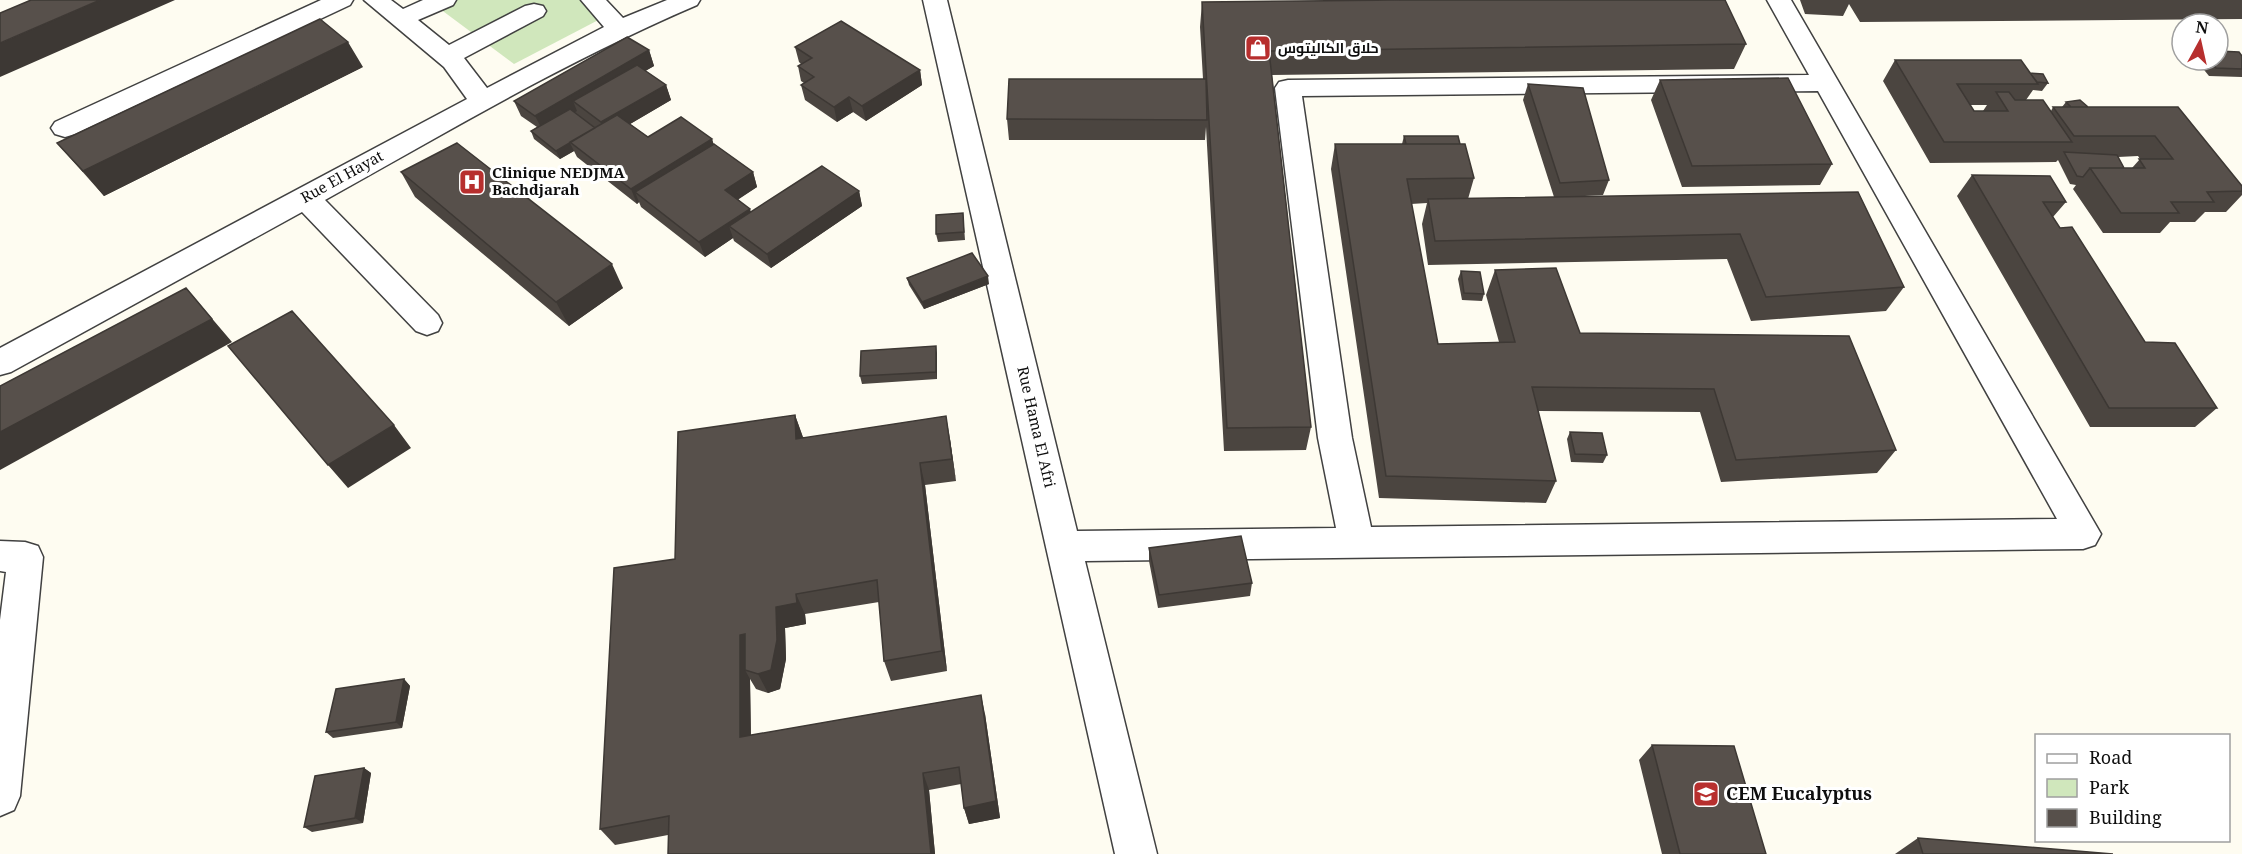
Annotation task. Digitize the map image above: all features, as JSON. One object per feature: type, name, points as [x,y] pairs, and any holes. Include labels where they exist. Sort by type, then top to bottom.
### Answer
[{"type":"street","points":[[65,128],[341,0]]},
{"type":"street","points":[[376,0],[447,57],[482,101]]},
{"type":"street","points":[[400,19],[444,0]]},
{"type":"street","points":[[593,0],[619,29]]},
{"type":"street","name":"Rue El Hayat","points":[[0,363],[482,101],[619,29],[688,0]]},
{"type":"street","name":"Rue Hama El Afri","points":[[936,0],[1136,854]]},
{"type":"street","points":[[1064,546],[2083,534],[1824,83],[1779,0]]},
{"type":"street","points":[[447,57],[534,11]]},
{"type":"street","points":[[1357,543],[1335,438],[1288,88],[1824,83]]},
{"type":"street","points":[[305,197],[427,323]]},
{"type":"street","points":[[0,556],[25,557],[0,796]]},
{"type":"green space","points":[[428,0],[586,0],[608,15],[514,64]]},
{"type":"building","points":[[31,0],[100,0],[0,43],[0,13]]},
{"type":"building","points":[[1725,0],[1746,44],[1269,51],[1311,427],[1227,428],[1202,2]]},
{"type":"building","points":[[320,19],[348,42],[83,171],[57,143]]},
{"type":"building","points":[[841,21],[920,70],[862,106],[849,97],[834,107],[801,85],[814,77],[798,66],[812,58],[795,47]]},
{"type":"building","points":[[627,37],[649,50],[535,116],[514,101]]},
{"type":"building","points":[[2230,52],[2239,52],[2242,56],[2242,69],[2230,69]]},
{"type":"building","points":[[1895,60],[2021,60],[2038,84],[1957,84],[1974,111],[2008,111],[1996,92],[2009,92],[2015,100],[2043,100],[2072,142],[1944,142]]},
{"type":"building","points":[[637,65],[666,85],[601,122],[573,101]]},
{"type":"building","points":[[2030,73],[2043,74],[2048,83],[2037,82]]},
{"type":"building","points":[[1788,78],[1832,164],[1692,166],[1660,80]]},
{"type":"building","points":[[1009,79],[1206,79],[1207,120],[1007,119]]},
{"type":"building","points":[[1528,84],[1583,88],[1609,180],[1560,183]]},
{"type":"building","points":[[2080,100],[2088,107],[2071,107],[2066,102]]},
{"type":"building","points":[[2053,107],[2178,107],[2242,186],[2242,191],[2207,192],[2214,202],[2171,202],[2179,213],[2121,213],[2090,168],[2145,168],[2139,159],[2173,159],[2155,136],[2074,136]]},
{"type":"building","points":[[570,109],[595,128],[556,151],[531,131]]},
{"type":"building","points":[[617,115],[648,137],[681,117],[712,139],[631,189],[570,142]]},
{"type":"building","points":[[1404,136],[1458,136],[1460,144],[1406,144]]},
{"type":"building","points":[[457,143],[612,264],[556,302],[401,172]]},
{"type":"building","points":[[714,144],[753,172],[725,190],[750,209],[699,242],[635,192]]},
{"type":"building","points":[[1335,144],[1465,144],[1474,178],[1407,179],[1438,344],[1515,342],[1495,270],[1556,268],[1580,333],[1849,336],[1896,450],[1736,460],[1714,389],[1532,387],[1556,481],[1386,476]]},
{"type":"building","points":[[2064,152],[2117,155],[2124,168],[2090,168],[2083,177],[2077,176]]},
{"type":"building","points":[[822,166],[859,191],[767,254],[729,226]]},
{"type":"building","points":[[1972,175],[2050,176],[2066,202],[2043,202],[2060,228],[2072,227],[2145,342],[2175,343],[2217,408],[2109,408]]},
{"type":"building","points":[[1858,192],[1904,287],[1766,297],[1740,234],[1435,241],[1428,199]]},
{"type":"building","points":[[963,213],[964,232],[936,234],[936,215]]},
{"type":"building","points":[[972,253],[988,276],[922,302],[907,278]]},
{"type":"building","points":[[1461,271],[1480,272],[1484,294],[1464,293]]},
{"type":"building","points":[[186,288],[212,319],[0,432],[0,386]]},
{"type":"building","points":[[292,311],[394,425],[328,465],[228,346]]},
{"type":"building","points":[[936,346],[936,372],[860,376],[861,351]]},
{"type":"building","points":[[795,415],[796,439],[946,416],[952,459],[920,463],[942,651],[884,661],[877,580],[796,594],[797,603],[776,607],[777,640],[771,670],[758,674],[745,670],[745,634],[740,635],[740,737],[981,695],[996,801],[964,808],[959,767],[923,773],[931,854],[668,854],[669,816],[600,829],[614,568],[675,559],[678,432]]},
{"type":"building","points":[[1570,432],[1602,433],[1607,455],[1575,454]]},
{"type":"building","points":[[1241,536],[1252,583],[1159,595],[1149,548]]},
{"type":"building","points":[[404,679],[396,722],[326,732],[336,689]]},
{"type":"building","points":[[1652,745],[1734,746],[1766,854],[1680,854]]},
{"type":"building","points":[[364,768],[355,818],[304,827],[315,776]]},
{"type":"building","points":[[1918,838],[2113,854],[1923,854]]},
{"type":"place","name":"حلاق الكاليتوس","points":[[1258,48]]},
{"type":"place","name":"Clinique NEDJMA Bachdjarah","points":[[472,182]]},
{"type":"place","name":"CEM Eucalyptus","points":[[1706,794]]}]
